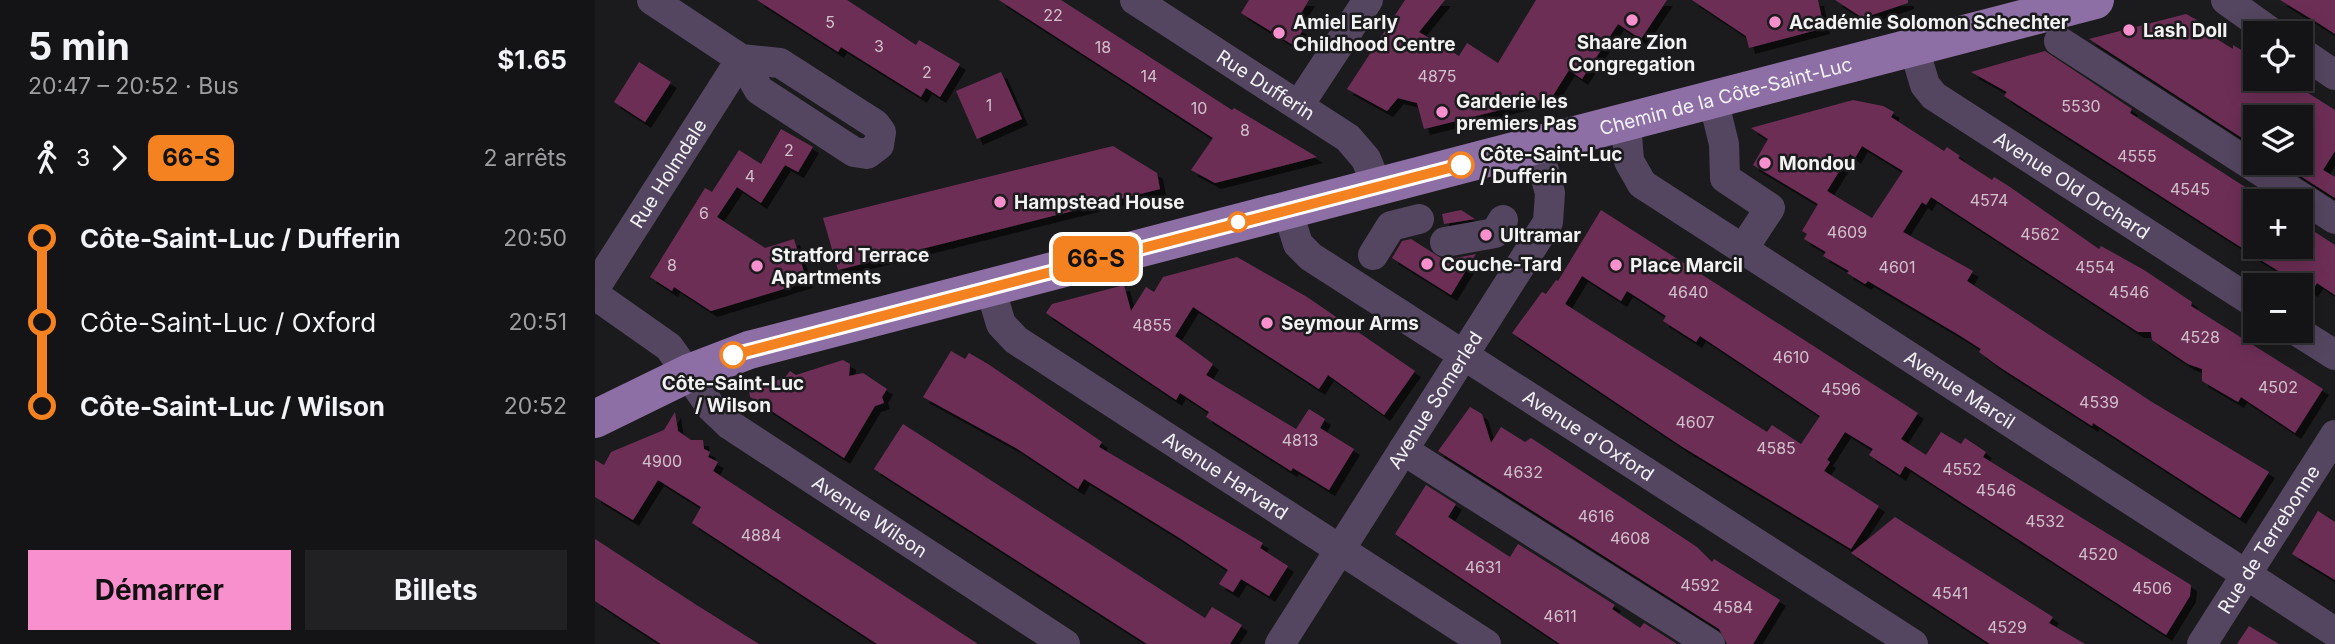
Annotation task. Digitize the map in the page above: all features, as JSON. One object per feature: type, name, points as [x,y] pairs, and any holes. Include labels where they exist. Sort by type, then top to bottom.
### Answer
[{"type":"main road","name":"Chemin de la Côte-Saint-Luc","points":[[595,419],[689,373],[749,350],[1713,99],[2071,12]]},
{"type":"street","name":"Rue Holmdale","points":[[595,288],[741,59],[652,0]]},
{"type":"street","name":"Rue Dufferin","points":[[1135,0],[1299,105],[1356,145],[1370,166],[1377,186]]},
{"type":"street","points":[[1299,105],[1368,0]]},
{"type":"street","points":[[2226,0],[2255,21]]},
{"type":"street","points":[[2071,12],[2335,219]]},
{"type":"street","name":"Avenue Old Orchard","points":[[1914,48],[1924,85],[1934,96],[2243,296]]},
{"type":"street","points":[[2313,60],[2335,75]]},
{"type":"street","points":[[1713,99],[1724,144],[1725,178],[1770,208],[1743,250]]},
{"type":"street","name":"Avenue Marcil","points":[[1626,122],[1629,161],[1642,184],[2335,632]]},
{"type":"street","name":"Avenue Somerled","points":[[1280,644],[1550,216],[1550,193],[1537,145]]},
{"type":"street","name":"Avenue d'Oxford","points":[[1287,209],[1295,237],[1304,251],[1913,644]]},
{"type":"street","points":[[1373,256],[1391,226],[1419,219]]},
{"type":"street","points":[[1445,242],[1495,233],[1503,220]]},
{"type":"street","name":"Avenue Harvard","points":[[990,287],[1001,324],[1016,340],[1486,644]]},
{"type":"street","name":"Avenue Wilson","points":[[595,295],[664,342],[711,407],[737,429],[1065,644]]},
{"type":"street","points":[[2313,341],[2335,355]]},
{"type":"street","name":"Rue de Terrebonne","points":[[2202,644],[2335,435]]},
{"type":"street","points":[[1403,450],[1710,644]]},
{"type":"building","points":[[757,0],[847,0],[916,45],[919,40],[960,64],[940,97],[926,88],[921,97],[841,47],[838,52]]},
{"type":"building","points":[[999,0],[1061,0],[1232,110],[1234,108],[1317,157],[1215,183],[1191,170],[1213,138]]},
{"type":"building","points":[[1249,0],[1309,0],[1294,25],[1303,30],[1293,45],[1241,13]]},
{"type":"building","points":[[1405,0],[1445,0],[1419,32],[1459,56],[1467,43],[1498,63],[1536,0],[1667,0],[1641,39],[1618,24],[1582,79],[1569,70],[1552,97],[1424,129],[1417,103],[1398,98],[1387,111],[1347,89]]},
{"type":"building","name":"Académie Solomon Schechter","points":[[1692,0],[1818,0],[1824,28],[1749,48],[1746,36]]},
{"type":"building","points":[[1835,0],[1908,0],[1908,3],[1863,18]]},
{"type":"building","points":[[2280,0],[2335,0],[2335,34],[2318,23]]},
{"type":"building","points":[[2186,14],[2197,20],[2194,25],[2233,49],[2233,45],[2243,51],[2243,91],[2305,91],[2335,110],[2335,151],[2323,170],[2335,177],[2335,198],[2299,175],[2313,175],[2313,105],[2243,105],[2243,139],[2089,39]]},
{"type":"building","points":[[2045,51],[2132,109],[2130,113],[2248,189],[2243,189],[2243,248],[2004,96],[2007,92],[1971,72]]},
{"type":"building","points":[[639,62],[671,82],[645,122],[614,102]]},
{"type":"building","points":[[1001,72],[1022,119],[977,139],[956,91]]},
{"type":"building","points":[[1853,100],[1883,106],[1894,112],[1891,117],[1944,151],[1947,147],[1960,156],[1958,158],[1992,180],[1994,177],[2007,185],[2099,249],[2101,246],[2144,270],[2192,302],[2191,306],[2243,339],[2243,343],[2250,343],[2323,389],[2295,433],[2241,397],[2238,402],[2202,381],[2202,369],[2188,364],[2152,340],[2151,332],[2138,332],[1931,197],[1926,205],[1922,202],[1903,232],[1973,271],[1967,281],[2152,402],[2269,472],[2240,518],[2093,423],[2092,426],[2001,368],[1979,352],[1981,349],[1959,335],[1868,281],[1865,284],[1823,256],[1826,252],[1804,239],[1807,234],[1802,231],[1818,204],[1753,165],[1768,139],[1751,128]],"holes":[[[1862,146],[1903,171],[1872,218],[1827,191],[1850,154],[1855,158]]]},
{"type":"building","points":[[781,129],[813,147],[798,172],[785,165],[761,203],[737,187],[717,217],[765,248],[794,239],[807,282],[711,311],[674,287],[672,291],[650,277],[705,188],[712,192],[739,150],[761,164]]},
{"type":"building","name":"Hampstead House","points":[[1113,146],[1157,173],[1160,189],[838,270],[823,218]]},
{"type":"building","points":[[1461,210],[1475,219],[1444,224],[1442,214]]},
{"type":"building","points":[[1601,210],[1918,413],[1901,439],[1926,455],[1941,432],[1961,444],[1965,438],[1986,452],[1983,457],[2191,585],[2190,596],[2166,635],[1905,466],[1900,475],[1869,455],[1873,449],[1845,432],[1827,460],[1830,462],[1824,471],[1879,506],[1851,549],[1681,446],[1512,333],[1542,292],[1546,294],[1556,280],[1558,281]],"holes":[[[1582,276],[1621,301],[1627,291],[1666,316],[1663,321],[1696,342],[1700,336],[1820,416],[1801,444],[1772,425],[1767,432],[1565,304]]]},
{"type":"building","points":[[2313,231],[2335,245],[2335,295],[2317,283],[2313,289],[2313,273],[2282,273],[2259,259],[2313,259]]},
{"type":"building","name":"Couche-Tard","points":[[1411,239],[1452,265],[1451,259],[1476,254],[1451,295],[1392,258],[1402,241]]},
{"type":"building","points":[[1237,257],[1307,297],[1415,371],[1384,415],[1328,375],[1319,389],[1193,307],[1175,336],[1213,364],[1206,375],[1296,429],[1309,409],[1325,419],[1320,428],[1354,449],[1329,490],[1293,468],[1291,471],[1206,417],[1209,412],[1180,393],[1176,400],[1046,313],[1052,304],[1124,285],[1131,311],[1146,287],[1154,292],[1163,277]]},
{"type":"building","points":[[951,351],[965,359],[969,353],[988,364],[1102,442],[1099,447],[1263,543],[1260,548],[1288,566],[1269,596],[1241,579],[1233,592],[1219,584],[1228,570],[1178,537],[1084,479],[1078,489],[1016,448],[923,397]]},
{"type":"building","points":[[843,360],[850,364],[849,376],[863,373],[887,389],[882,397],[884,403],[875,406],[844,458],[750,397],[752,384],[784,379],[790,371],[796,375]]},
{"type":"building","points":[[1470,407],[1482,414],[1491,443],[1501,427],[1525,442],[1531,438],[1697,547],[1712,562],[1714,559],[1780,600],[1753,644],[1727,644],[1719,629],[1438,451]]},
{"type":"building","points":[[675,412],[678,431],[691,440],[703,440],[704,449],[710,452],[708,457],[718,462],[713,471],[978,644],[877,644],[692,523],[701,507],[658,480],[633,520],[595,497],[595,460],[604,465],[611,452],[664,430]]},
{"type":"building","points":[[903,424],[1205,618],[1212,607],[1242,625],[1230,644],[1147,644],[874,469]]},
{"type":"building","points":[[1426,485],[1456,504],[1448,517],[1510,557],[1518,544],[1615,605],[1612,609],[1640,628],[1644,623],[1677,644],[1560,644],[1395,534]]},
{"type":"building","points":[[2318,511],[2335,522],[2335,580],[2292,554]]},
{"type":"building","points":[[1895,517],[2053,617],[2049,623],[2085,644],[1990,644],[1851,553]]},
{"type":"building","points":[[595,539],[759,644],[661,644],[595,601]]},
{"type":"building","points":[[2249,626],[2279,644],[2237,644]]},
{"type":"bus line","name":"66-S","points":[[733,355],[1461,165]]},
{"type":"place","name":"Shaare Zion Congregation","points":[[1632,20]]},
{"type":"place","name":"Académie Solomon Schechter","points":[[1775,22]]},
{"type":"place","name":"Lash Doll","points":[[2129,30]]},
{"type":"place","name":"Amiel Early Childhood Centre","points":[[1279,33]]},
{"type":"place","name":"Garderie les premiers Pas","points":[[1442,112]]},
{"type":"place","name":"Mondou","points":[[1765,163]]},
{"type":"place","name":"Côte-Saint-Luc / Dufferin","points":[[1461,165]]},
{"type":"place","name":"Hampstead House","points":[[1000,202]]},
{"type":"place","name":"Ultramar","points":[[1486,235]]},
{"type":"place","name":"Couche-Tard","points":[[1427,264]]},
{"type":"place","name":"Place Marcil","points":[[1616,265]]},
{"type":"place","name":"Stratford Terrace Apartments","points":[[757,266]]},
{"type":"place","name":"Seymour Arms","points":[[1267,323]]},
{"type":"place","name":"Côte-Saint-Luc / Wilson","points":[[733,355]]}]
